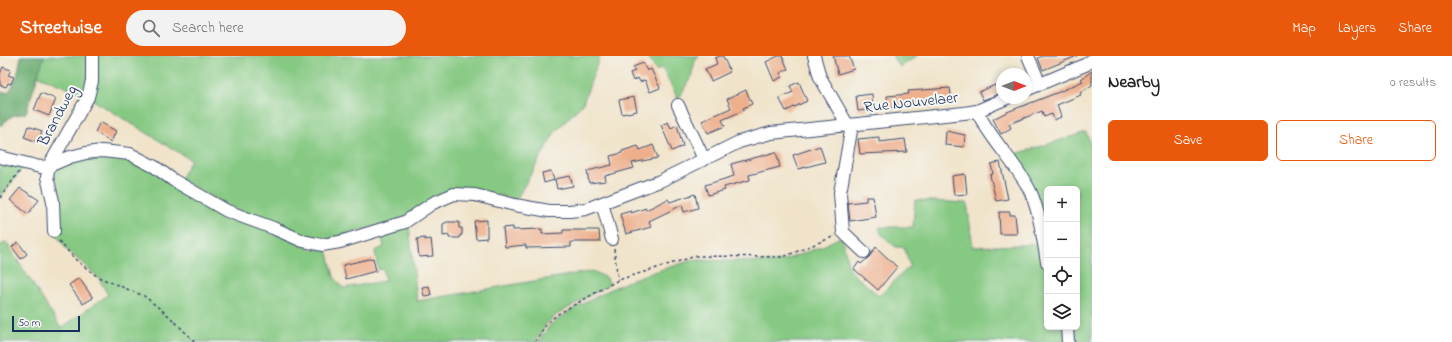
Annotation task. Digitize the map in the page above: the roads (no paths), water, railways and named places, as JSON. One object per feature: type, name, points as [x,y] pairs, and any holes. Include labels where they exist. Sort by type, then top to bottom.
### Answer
[{"type":"street","name":"Brandweg","points":[[49,166],[88,97],[92,81],[92,56]]},
{"type":"street","points":[[814,56],[820,78],[849,126],[850,139],[840,193],[843,232],[864,252]]},
{"type":"street","points":[[1028,56],[1040,84]]},
{"type":"street","points":[[1032,87],[1085,65],[1092,60]]},
{"type":"street","name":"Rue Nouvelaer","points":[[49,166],[70,157],[86,153],[102,151],[130,154],[155,166],[173,180],[227,211],[273,228],[303,242],[322,245],[340,242],[405,222],[433,203],[454,194],[475,195],[531,208],[560,212],[586,209],[660,181],[733,145],[756,136],[771,133],[849,126],[977,111],[996,103]]},
{"type":"street","points":[[678,105],[704,159]]},
{"type":"street","name":"Rue Nouvelaer","points":[[977,111],[992,136],[1017,169],[1031,193],[1038,215],[1046,258]]},
{"type":"street","points":[[0,157],[40,167],[49,166],[47,177],[53,201],[54,231]]},
{"type":"street","points":[[602,203],[612,239]]},
{"type":"street","points":[[1067,330],[1068,342]]}]
